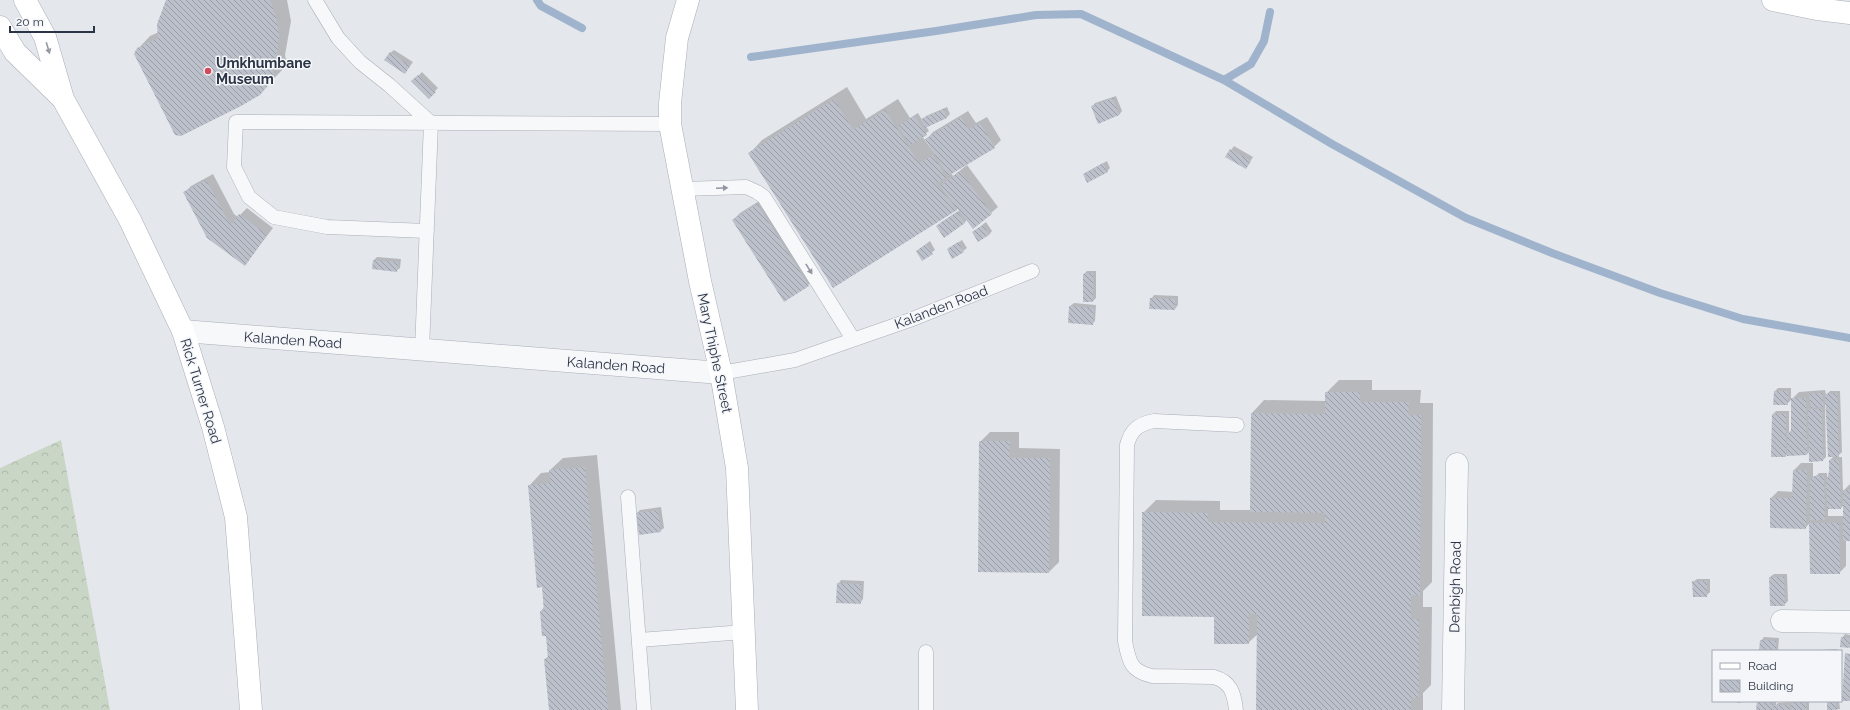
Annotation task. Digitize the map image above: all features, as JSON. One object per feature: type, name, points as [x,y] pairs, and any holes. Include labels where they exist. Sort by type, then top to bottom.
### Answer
[{"type":"main road","name":"Rick Turner Road","points":[[25,0],[45,38],[63,99],[130,220],[183,332],[213,427],[236,517],[251,710]]},
{"type":"main road","name":"Mary Thiphe Street","points":[[688,0],[677,38],[670,103],[670,124],[700,281],[721,373],[737,468],[747,710]]},
{"type":"main road","points":[[1773,0],[1850,13]]},
{"type":"main road","name":"Rick Turner Road","points":[[0,27],[15,52],[63,99]]},
{"type":"street","name":"Kalanden Road","points":[[183,332],[721,373]]},
{"type":"street","name":"Denbigh Road","points":[[1453,710],[1456,464]]},
{"type":"street","points":[[1782,621],[1850,622]]},
{"type":"lane","points":[[315,0],[338,38],[360,62],[389,85],[431,123]]},
{"type":"lane","points":[[426,232],[327,227],[274,216],[249,197],[234,167],[236,122],[670,124]]},
{"type":"lane","points":[[422,350],[431,123]]},
{"type":"lane","points":[[683,189],[746,187],[764,197],[853,339]]},
{"type":"lane","name":"Kalanden Road","points":[[721,373],[795,360],[910,320],[1032,271]]},
{"type":"lane","points":[[1236,710],[1232,692],[1223,680],[1214,677],[1152,676],[1142,674],[1130,664],[1125,642],[1127,445],[1129,436],[1135,428],[1144,423],[1154,421],[1237,425]]},
{"type":"lane","points":[[628,497],[644,710]]},
{"type":"lane","points":[[639,640],[744,632]]},
{"type":"lane","points":[[926,652],[926,710]]},
{"type":"green space","points":[[61,440],[110,710],[0,710],[0,468]]},
{"type":"building","name":"Umkhumbane Museum","points":[[166,0],[270,0],[279,34],[278,48],[272,68],[274,74],[271,82],[260,95],[181,136],[175,135],[134,54],[137,48],[158,38],[157,24]]},
{"type":"building","points":[[390,52],[410,66],[405,74],[384,60]]},
{"type":"building","points":[[418,75],[436,92],[429,99],[411,81]]},
{"type":"building","points":[[1113,98],[1119,115],[1098,124],[1091,106]]},
{"type":"building","points":[[834,99],[853,130],[885,110],[919,163],[933,155],[946,178],[937,183],[931,177],[957,210],[833,288],[748,153]]},
{"type":"building","points":[[944,109],[947,118],[925,128],[921,119]]},
{"type":"building","points":[[914,116],[927,135],[910,145],[898,126]]},
{"type":"building","points":[[961,117],[968,129],[980,123],[995,148],[948,176],[925,139]]},
{"type":"building","points":[[1230,149],[1251,161],[1246,169],[1225,157]]},
{"type":"building","points":[[1103,163],[1108,172],[1087,183],[1083,174]]},
{"type":"building","points":[[960,171],[992,214],[973,229],[940,186]]},
{"type":"building","points":[[206,180],[228,221],[232,224],[239,214],[267,235],[245,266],[207,238],[183,192]]},
{"type":"building","points":[[757,204],[809,286],[784,302],[732,220]]},
{"type":"building","points":[[957,212],[965,223],[944,238],[936,226]]},
{"type":"building","points":[[983,225],[989,235],[978,242],[972,232]]},
{"type":"building","points":[[958,242],[964,252],[952,259],[947,249]]},
{"type":"building","points":[[926,244],[933,254],[922,261],[916,251]]},
{"type":"building","points":[[373,260],[398,262],[397,272],[372,269]]},
{"type":"building","points":[[1093,273],[1093,302],[1083,302],[1083,274]]},
{"type":"building","points":[[1150,298],[1175,299],[1175,310],[1149,309]]},
{"type":"building","points":[[1069,306],[1094,308],[1093,325],[1068,323]]},
{"type":"building","points":[[1774,391],[1788,391],[1788,405],[1773,405]]},
{"type":"building","points":[[1325,392],[1360,392],[1360,402],[1409,402],[1408,415],[1421,415],[1420,596],[1411,595],[1411,619],[1419,619],[1419,698],[1411,698],[1411,710],[1256,710],[1257,614],[1249,614],[1249,644],[1214,644],[1214,617],[1142,616],[1142,512],[1208,513],[1208,522],[1325,523],[1325,513],[1250,512],[1251,413],[1325,414]]},
{"type":"building","points":[[1822,393],[1824,407],[1811,408],[1809,394]]},
{"type":"building","points":[[1837,393],[1839,457],[1828,457],[1825,394]]},
{"type":"building","points":[[1791,398],[1806,398],[1807,455],[1787,456],[1787,433],[1791,433]]},
{"type":"building","points":[[1808,409],[1822,409],[1823,461],[1809,462]]},
{"type":"building","points":[[1772,414],[1786,414],[1786,457],[1771,457]]},
{"type":"building","points":[[979,441],[1010,441],[1009,458],[1050,458],[1049,573],[978,572]]},
{"type":"building","points":[[1829,460],[1839,460],[1841,509],[1827,509],[1826,482],[1829,472]]},
{"type":"building","points":[[585,467],[608,710],[549,710],[544,659],[548,659],[546,636],[542,636],[540,611],[544,611],[542,587],[537,588],[528,485],[551,483],[549,470]]},
{"type":"building","points":[[1793,470],[1807,470],[1806,529],[1770,528],[1770,498],[1792,498]]},
{"type":"building","points":[[1814,476],[1824,476],[1825,520],[1810,520],[1810,481]]},
{"type":"building","points":[[1843,490],[1850,490],[1850,541],[1843,541]]},
{"type":"building","points":[[658,510],[661,532],[639,535],[636,513]]},
{"type":"building","points":[[1809,523],[1839,523],[1840,574],[1810,574]]},
{"type":"building","points":[[1769,577],[1784,577],[1785,606],[1770,606]]},
{"type":"building","points":[[1692,581],[1707,581],[1707,597],[1693,597]]},
{"type":"building","points":[[837,583],[861,584],[861,604],[836,603]]},
{"type":"building","points":[[1841,637],[1850,638],[1850,648],[1840,647]]},
{"type":"building","points":[[1760,640],[1776,641],[1776,650],[1759,650]]},
{"type":"building","points":[[1845,653],[1850,654],[1850,701],[1842,701]]},
{"type":"building","points":[[1757,702],[1773,702],[1773,710],[1756,710]]},
{"type":"building","points":[[1791,702],[1806,702],[1806,710],[1791,710]]},
{"type":"building","points":[[1827,702],[1836,702],[1837,710],[1827,710]]},
{"type":"building","points":[[1774,705],[1789,705],[1789,710],[1774,710]]},
{"type":"waterway","points":[[537,0],[541,6],[582,28]]},
{"type":"waterway","points":[[1224,80],[1251,64],[1264,41],[1270,12]]},
{"type":"waterway","points":[[751,57],[936,31],[1036,15],[1081,14],[1224,80],[1332,144],[1466,218],[1552,253],[1660,293],[1743,319],[1850,338]]},
{"type":"place","name":"Umkhumbane Museum","points":[[208,71]]}]
